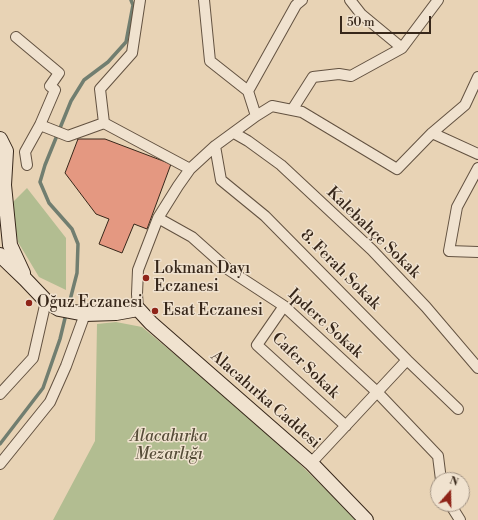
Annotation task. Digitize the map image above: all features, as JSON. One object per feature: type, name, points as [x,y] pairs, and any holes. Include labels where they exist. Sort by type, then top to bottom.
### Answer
[{"type":"main road","points":[[0,139],[6,151],[4,185],[10,245],[25,279]]},
{"type":"main road","points":[[0,255],[46,301],[59,309],[85,314],[116,313],[138,309]]},
{"type":"main road","name":"Alacahırka Caddesi","points":[[138,309],[151,323],[311,463],[366,520]]},
{"type":"street","points":[[104,123],[100,89],[132,52],[140,0]]},
{"type":"street","points":[[204,0],[210,61],[248,91],[256,116]]},
{"type":"street","points":[[248,91],[296,5],[302,0]]},
{"type":"street","points":[[350,0],[361,14],[402,48]]},
{"type":"street","points":[[292,110],[313,77],[340,74],[352,76],[402,48],[438,0]]},
{"type":"street","points":[[16,37],[59,73],[50,86],[55,90],[43,127],[25,152],[27,165]]},
{"type":"street","points":[[138,309],[138,270],[158,218],[190,169],[215,146],[256,116],[272,106],[302,112],[397,169],[432,133],[465,105],[478,77]]},
{"type":"street","points":[[43,127],[68,136],[104,123],[190,169]]},
{"type":"street","name":"Kalebahçe Sokak","points":[[234,133],[248,141],[281,166],[372,250],[426,306],[478,368]]},
{"type":"street","points":[[432,133],[478,154]]},
{"type":"street","name":"8. Ferah Sokak","points":[[215,146],[221,180],[265,216],[458,409]]},
{"type":"street","points":[[478,168],[457,207],[449,250],[478,252]]},
{"type":"street","name":"Ipdere Sokak","points":[[158,218],[192,237],[229,270],[284,306],[378,392],[438,456],[440,472]]},
{"type":"street","points":[[0,394],[34,358],[46,301]]},
{"type":"street","name":"Cafer Sokak","points":[[284,306],[257,346],[346,426]]},
{"type":"street","points":[[0,464],[50,402],[66,366],[85,314]]},
{"type":"street","points":[[311,463],[408,360]]},
{"type":"green space","points":[[27,188],[66,238],[66,290],[39,277],[18,242],[11,204]]},
{"type":"green space","name":"Alacahırka Mezarlığı","points":[[116,322],[142,327],[262,427],[357,520],[53,520],[95,441],[97,324]]},
{"type":"building","points":[[78,139],[105,139],[171,164],[147,229],[134,224],[122,253],[99,244],[109,219],[96,214],[65,173]]},
{"type":"waterway","points":[[68,308],[77,273],[78,244],[72,229],[49,203],[40,182],[45,165],[71,101],[84,80],[108,62],[126,42],[133,5],[131,0]]},
{"type":"waterway","points":[[0,444],[43,388],[60,339],[66,314]]},
{"type":"place","name":"Lokman Dayı Eczanesi","points":[[146,278]]},
{"type":"place","name":"Oğuz Eczanesi","points":[[29,303]]},
{"type":"place","name":"Esat Eczanesi","points":[[155,311]]}]
